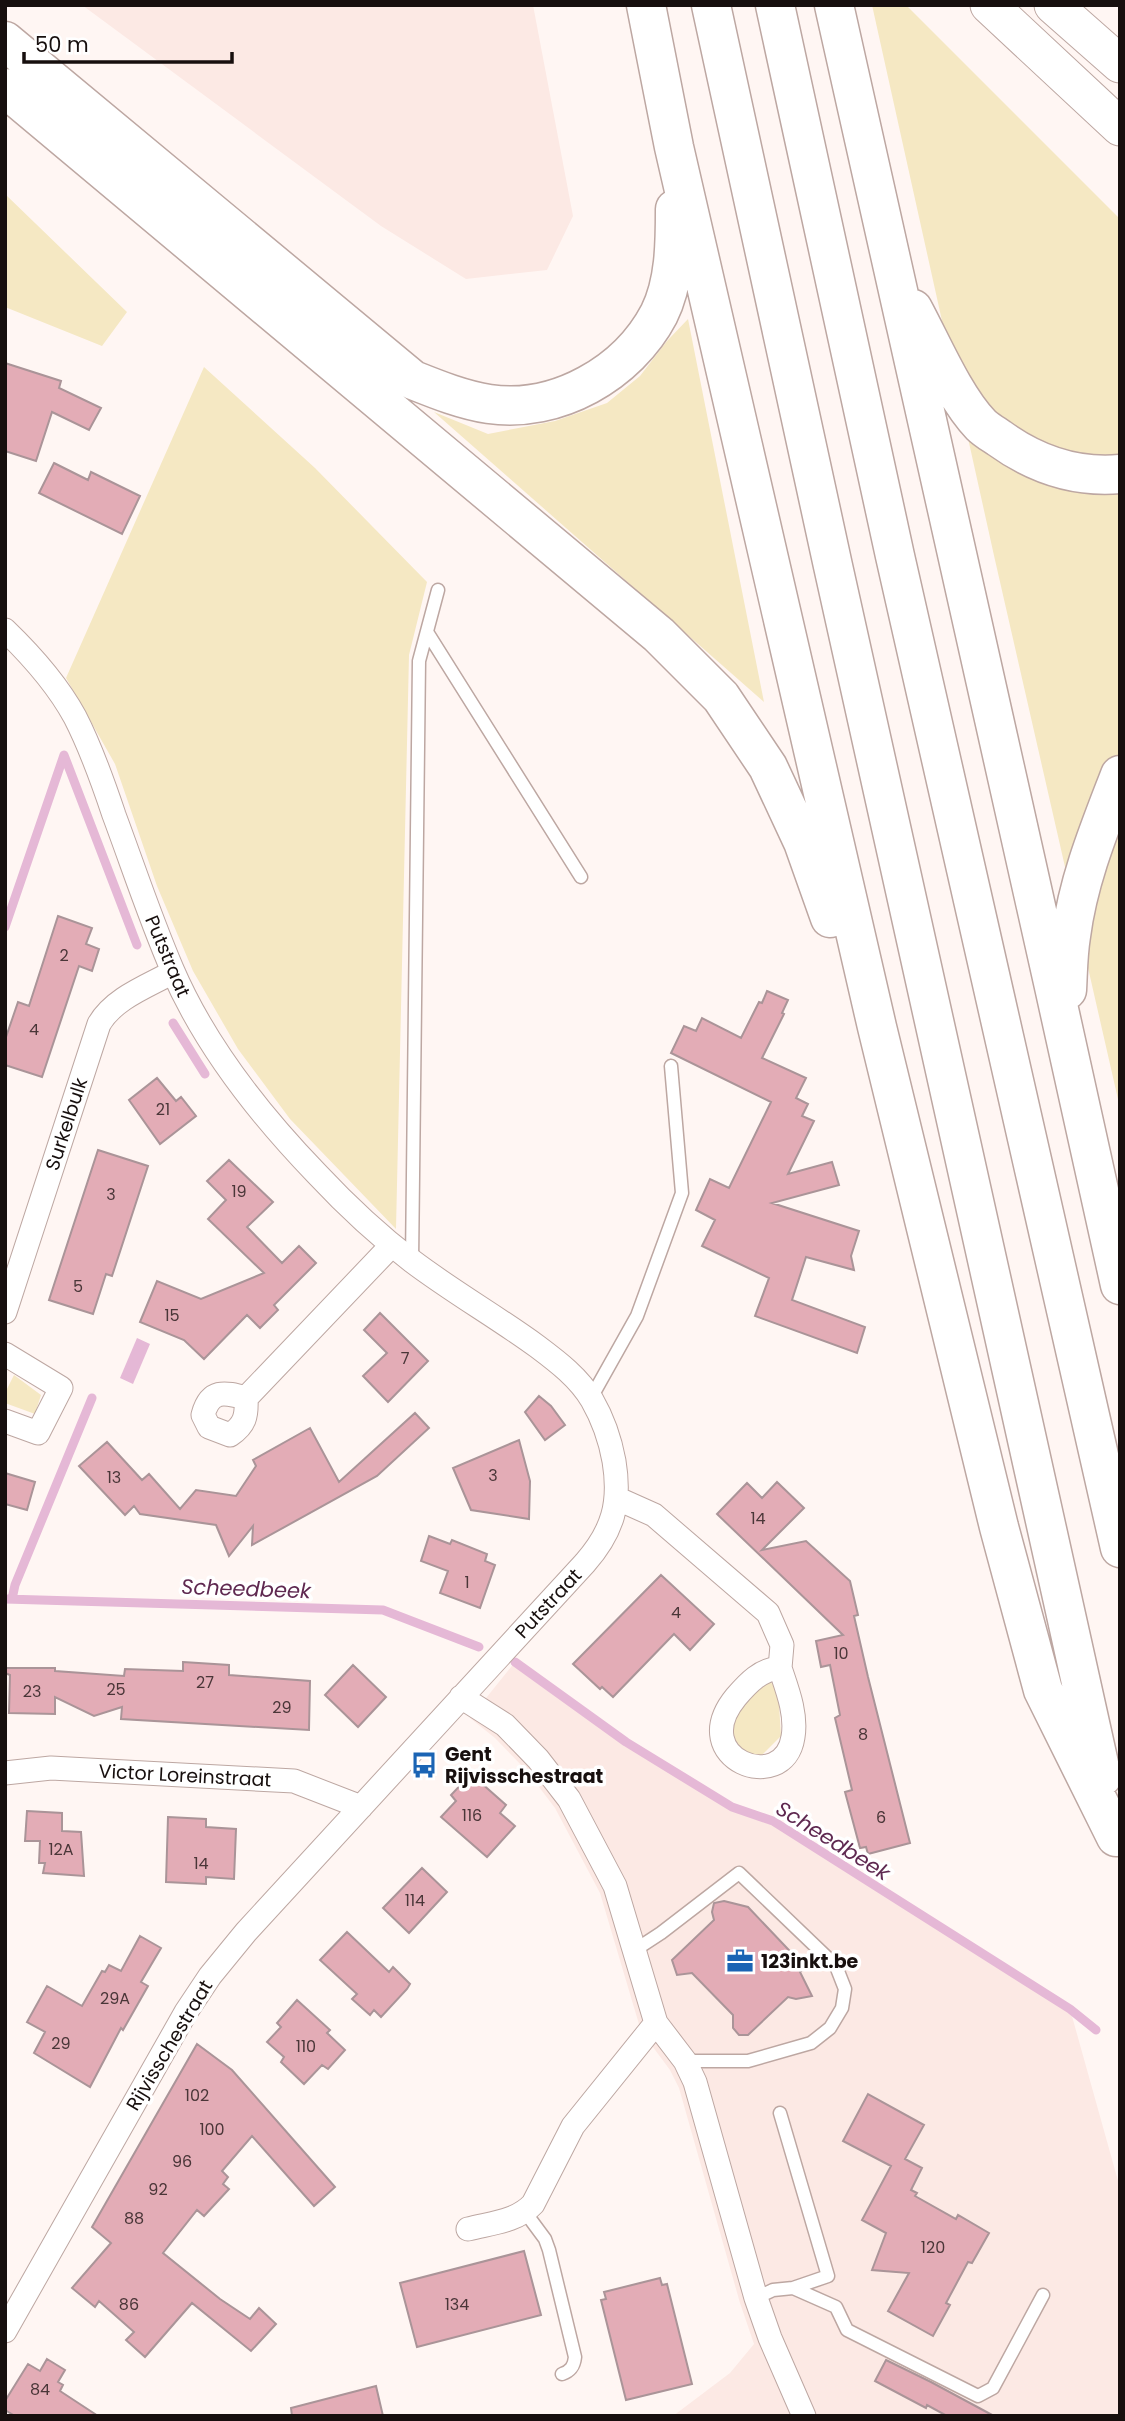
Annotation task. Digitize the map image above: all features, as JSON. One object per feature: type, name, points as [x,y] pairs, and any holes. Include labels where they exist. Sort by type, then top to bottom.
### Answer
[{"type":"highway","points":[[646,5],[674,147],[877,1027],[999,1527],[1043,1690],[1118,1846]]},
{"type":"highway","points":[[710,5],[1118,1846]]},
{"type":"highway","points":[[775,5],[895,556],[1120,1548]]},
{"type":"highway","points":[[834,5],[891,271],[1064,1027],[1120,1285]]},
{"type":"highway","points":[[5,15],[50,58],[61,88]]},
{"type":"highway","points":[[5,41],[413,380],[454,396],[491,404],[521,405],[551,400],[582,389],[611,371],[638,345],[659,313],[669,285],[675,242],[674,147]]},
{"type":"highway","points":[[5,88],[659,635],[721,697],[768,767],[803,842],[848,970],[877,1027]]},
{"type":"highway","points":[[5,119],[115,204],[144,203]]},
{"type":"highway","points":[[891,271],[961,397],[982,426],[1019,452],[1054,468],[1099,476],[1120,474]]},
{"type":"highway","points":[[1064,1027],[1071,935],[1096,837],[1120,775]]},
{"type":"main road","points":[[989,5],[1120,127]]},
{"type":"main road","points":[[1053,5],[1120,64]]},
{"type":"street","name":"Putstraat","points":[[5,630],[31,655],[55,685],[75,717],[99,772],[151,919],[173,972],[209,1038],[247,1093],[316,1174],[353,1211],[412,1261],[556,1361],[576,1378],[592,1398],[604,1422],[616,1472],[616,1498],[613,1520],[601,1544],[461,1697]]},
{"type":"street","name":"Surkelbulk","points":[[5,1312],[99,1024],[116,1004],[173,972]]},
{"type":"street","points":[[246,1398],[393,1245]]},
{"type":"street","points":[[5,1353],[61,1388],[38,1433],[5,1421]]},
{"type":"street","points":[[616,1498],[654,1515],[768,1613],[782,1646],[780,1668]]},
{"type":"street","points":[[461,1697],[505,1725],[538,1759],[569,1799],[615,1886],[656,2024],[685,2061],[695,2082],[755,2298],[804,2416]]},
{"type":"street","name":"Rijvisschestraat","points":[[5,2331],[186,2012],[210,1976],[461,1697]]},
{"type":"street","name":"Victor Loreinstraat","points":[[5,1773],[51,1768],[294,1781],[361,1807]]},
{"type":"street","points":[[468,2229],[517,2217],[526,2212],[533,2204],[573,2126],[656,2024]]},
{"type":"lane","points":[[412,1261],[419,661],[438,590]]},
{"type":"lane","points":[[427,632],[582,877]]},
{"type":"lane","points":[[592,1398],[638,1316],[682,1193],[671,1066]]},
{"type":"lane","points":[[635,1950],[739,1873],[836,1966],[845,1989],[842,2008],[830,2028],[811,2043],[748,2061],[685,2061]]},
{"type":"lane","points":[[755,2298],[773,2290],[793,2288],[828,2276],[780,2113]]},
{"type":"lane","points":[[526,2212],[545,2239],[549,2250],[575,2357],[569,2372],[562,2374]]},
{"type":"lane","points":[[793,2288],[836,2307],[847,2330],[978,2396],[993,2388],[1043,2295]]},
{"type":"shaded area","points":[[82,5],[533,5],[573,216],[547,270],[466,279],[381,226]]},
{"type":"shaded area","points":[[872,5],[906,5],[1120,219],[1120,1108],[995,560]]},
{"type":"shaded area","points":[[5,194],[127,312],[102,346],[5,307]]},
{"type":"shaded area","points":[[688,319],[764,702],[434,412],[488,434],[555,421],[607,403],[640,376]]},
{"type":"shaded area","points":[[204,367],[315,468],[427,582],[409,655],[396,1229],[290,1119],[238,1049],[193,971],[157,886],[115,764],[66,678]]},
{"type":"shaded area","points":[[137,1338],[150,1344],[133,1384],[120,1378]]},
{"type":"shaded area","points":[[14,1375],[41,1395],[35,1414],[5,1403],[5,1393]]},
{"type":"shaded area","points":[[515,1662],[626,1742],[732,1807],[773,1821],[1070,2009],[1120,2188],[1120,2416],[673,2416],[730,2373],[754,2344],[679,2088],[670,2070],[641,2031],[600,1893],[555,1808],[526,1770],[495,1738],[470,1718]]},
{"type":"shaded area","points":[[768,1680],[778,1689],[781,1736],[758,1759],[745,1755],[728,1733],[741,1703]]},
{"type":"building","points":[[5,363],[61,381],[59,388],[101,408],[89,430],[52,412],[36,461],[5,451]]},
{"type":"building","points":[[54,463],[88,480],[91,472],[140,496],[122,534],[39,493]]},
{"type":"building","points":[[58,916],[92,928],[86,944],[99,949],[92,971],[79,966],[42,1077],[5,1065],[5,1040],[18,1002],[29,1006]]},
{"type":"building","points":[[767,991],[788,1000],[762,1058],[806,1078],[796,1098],[808,1104],[802,1116],[814,1121],[788,1174],[832,1162],[839,1185],[772,1203],[859,1231],[851,1256],[854,1270],[806,1257],[792,1300],[865,1327],[857,1353],[755,1316],[769,1278],[702,1246],[715,1220],[696,1210],[710,1179],[729,1188],[771,1102],[671,1053],[684,1026],[696,1031],[702,1018],[741,1038]]},
{"type":"building","points":[[157,1078],[176,1101],[181,1097],[196,1116],[160,1144],[129,1100]]},
{"type":"building","points":[[98,1150],[148,1166],[112,1276],[106,1274],[93,1314],[49,1300]]},
{"type":"building","points":[[229,1160],[273,1202],[247,1227],[282,1263],[299,1246],[316,1263],[274,1305],[278,1310],[260,1328],[247,1315],[204,1359],[184,1340],[140,1322],[157,1281],[201,1299],[264,1273],[208,1219],[226,1200],[207,1181]]},
{"type":"building","points":[[380,1313],[428,1361],[388,1402],[363,1376],[387,1353],[364,1330]]},
{"type":"building","points":[[539,1396],[551,1406],[565,1425],[545,1440],[525,1412]]},
{"type":"building","points":[[415,1413],[429,1428],[377,1476],[252,1545],[253,1526],[229,1556],[216,1525],[140,1514],[134,1506],[125,1515],[79,1466],[107,1442],[142,1480],[149,1474],[180,1509],[196,1490],[236,1496],[256,1466],[253,1460],[310,1428],[339,1482]]},
{"type":"building","points":[[519,1440],[530,1481],[529,1519],[471,1510],[453,1468]]},
{"type":"building","points":[[5,1473],[35,1482],[27,1510],[5,1504]]},
{"type":"building","points":[[777,1482],[804,1508],[762,1550],[806,1541],[850,1581],[858,1615],[854,1616],[910,1843],[868,1854],[866,1847],[860,1848],[845,1792],[852,1790],[835,1718],[840,1715],[830,1665],[821,1667],[816,1641],[843,1635],[717,1514],[747,1483],[762,1498]]},
{"type":"building","points":[[429,1536],[450,1544],[452,1540],[487,1554],[485,1561],[495,1565],[480,1608],[440,1593],[448,1571],[421,1561]]},
{"type":"building","points":[[661,1575],[714,1624],[690,1650],[674,1634],[613,1697],[602,1687],[600,1689],[573,1664]]},
{"type":"building","points":[[183,1662],[229,1665],[229,1675],[310,1681],[309,1730],[121,1719],[122,1707],[94,1716],[55,1697],[55,1714],[9,1713],[10,1675],[5,1673],[5,1668],[55,1668],[55,1671],[124,1676],[125,1669],[183,1671]]},
{"type":"building","points":[[353,1665],[386,1697],[358,1727],[325,1695]]},
{"type":"building","points":[[471,1774],[506,1805],[500,1813],[515,1826],[487,1857],[441,1817],[456,1801],[451,1795]]},
{"type":"building","points":[[27,1811],[62,1813],[62,1831],[81,1832],[84,1876],[43,1873],[45,1863],[39,1863],[40,1841],[25,1841]]},
{"type":"building","points":[[168,1817],[206,1819],[206,1827],[236,1829],[234,1879],[206,1877],[206,1884],[166,1882]]},
{"type":"building","points":[[422,1868],[447,1892],[409,1933],[383,1908]]},
{"type":"building","points":[[724,1901],[748,1907],[805,1967],[800,1972],[812,1996],[796,1999],[788,1997],[748,2035],[739,2035],[733,2028],[733,2015],[692,1973],[677,1975],[672,1960],[714,1920],[714,1903]]},
{"type":"building","points":[[347,1932],[389,1972],[393,1967],[410,1984],[381,2017],[374,2010],[370,2015],[352,1999],[357,1994],[320,1960]]},
{"type":"building","points":[[140,1936],[161,1948],[141,1982],[148,1986],[123,2030],[121,2028],[90,2087],[34,2053],[45,2032],[27,2022],[47,1986],[82,2006],[102,1971],[105,1972],[109,1965],[121,1971]]},
{"type":"building","points":[[297,2000],[330,2030],[327,2033],[345,2050],[328,2069],[322,2065],[304,2084],[281,2062],[284,2057],[267,2042],[281,2027],[277,2023]]},
{"type":"building","points":[[197,2044],[232,2070],[335,2187],[314,2206],[252,2136],[222,2171],[228,2177],[223,2184],[229,2189],[204,2216],[197,2210],[163,2253],[220,2299],[250,2319],[259,2308],[276,2324],[251,2351],[192,2303],[145,2357],[126,2340],[134,2332],[99,2301],[95,2307],[72,2288],[111,2243],[92,2227]]},
{"type":"building","points":[[868,2094],[924,2125],[905,2159],[922,2168],[911,2190],[917,2193],[915,2196],[956,2219],[958,2215],[989,2233],[972,2263],[968,2262],[946,2303],[950,2305],[933,2336],[888,2311],[909,2273],[872,2270],[886,2233],[862,2220],[891,2166],[843,2141]]},
{"type":"building","points":[[524,2251],[541,2315],[417,2347],[400,2283]]},
{"type":"building","points":[[660,2278],[662,2285],[667,2284],[692,2384],[626,2400],[601,2300],[606,2299],[604,2292]]},
{"type":"building","points":[[47,2359],[65,2370],[58,2382],[63,2385],[60,2391],[98,2416],[15,2416],[5,2410],[5,2401],[28,2364],[40,2371]]},
{"type":"building","points":[[886,2360],[994,2416],[947,2416],[927,2405],[926,2408],[875,2381]]},
{"type":"building","points":[[376,2386],[383,2416],[292,2416],[291,2408]]},
{"type":"waterway","points":[[5,927],[64,755],[137,945]]},
{"type":"waterway","points":[[173,1023],[205,1074]]},
{"type":"waterway","points":[[12,1599],[15,1585],[92,1398]]},
{"type":"waterway","name":"Scheedbeek","points":[[5,1599],[383,1610],[479,1647]]},
{"type":"waterway","name":"Scheedbeek","points":[[515,1662],[626,1742],[732,1807],[773,1821],[1070,2009],[1096,2030]]},
{"type":"place","name":"Gent Rijvisschestraat","points":[[424,1765]]},
{"type":"place","name":"123inkt.be","points":[[740,1961]]}]
